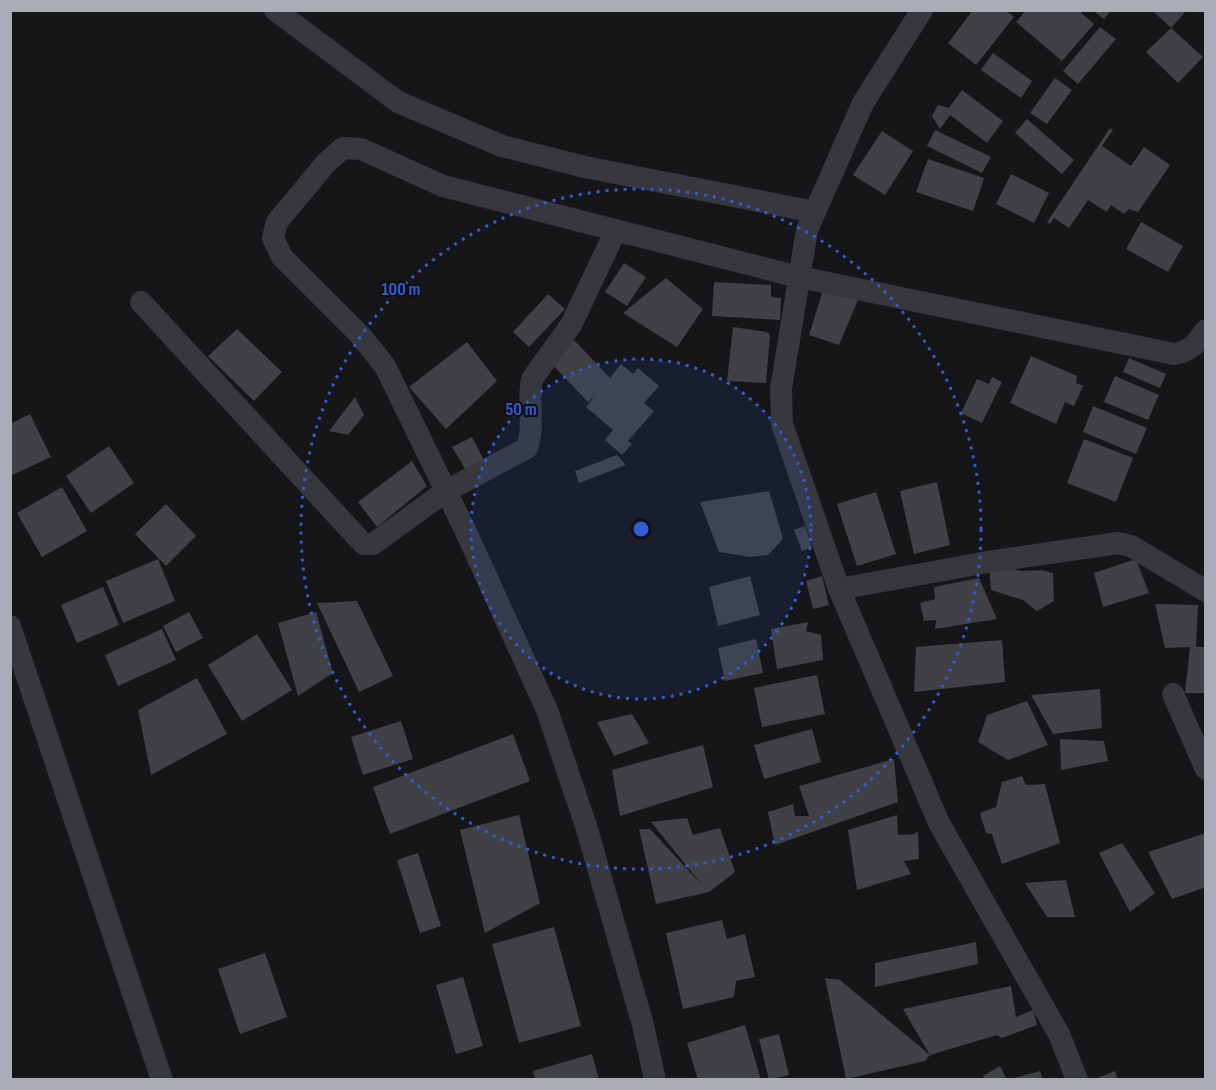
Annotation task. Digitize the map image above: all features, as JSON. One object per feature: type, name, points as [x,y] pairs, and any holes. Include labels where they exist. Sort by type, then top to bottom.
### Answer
[{"type":"street","points":[[276,10],[398,102],[501,146],[585,167],[815,212]]},
{"type":"street","points":[[922,10],[863,103],[807,230],[781,389],[783,424],[839,589],[939,823],[1059,1034],[1077,1080]]},
{"type":"street","points":[[655,1080],[643,1025],[586,826],[547,710],[446,491],[385,366],[360,335],[282,257],[273,238],[277,222],[327,163],[343,148],[361,149],[443,186],[799,277],[1174,354],[1186,352],[1194,347],[1206,330]]},
{"type":"street","points":[[141,302],[363,544],[374,544],[446,491],[527,448],[531,438],[530,388],[532,379],[571,325],[616,230]]},
{"type":"street","points":[[839,589],[988,562],[1118,543],[1131,546],[1206,591]]},
{"type":"street","points":[[10,626],[162,1080]]},
{"type":"street","points":[[1173,694],[1206,769]]},
{"type":"building","points":[[973,10],[1005,10],[1014,17],[976,65],[948,43]]},
{"type":"building","points":[[1026,10],[1078,10],[1094,24],[1062,61],[1016,22]]},
{"type":"building","points":[[1092,10],[1111,10],[1104,19]]},
{"type":"building","points":[[1152,10],[1187,10],[1171,28]]},
{"type":"building","points":[[1100,27],[1116,39],[1078,84],[1063,71]]},
{"type":"building","points":[[1171,28],[1203,57],[1178,83],[1146,52]]},
{"type":"building","points":[[993,53],[1032,81],[1021,98],[981,70]]},
{"type":"building","points":[[1055,78],[1072,90],[1047,124],[1030,113]]},
{"type":"building","points":[[962,90],[1003,121],[987,143],[950,115],[940,129],[932,116],[938,105],[949,108]]},
{"type":"building","points":[[1027,119],[1074,160],[1062,174],[1015,133]]},
{"type":"building","points":[[1110,128],[1113,130],[1102,146],[1131,166],[1144,147],[1170,165],[1138,212],[1129,209],[1124,214],[1111,205],[1107,212],[1088,200],[1069,228],[1054,218],[1050,224],[1047,222]]},
{"type":"building","points":[[935,130],[991,157],[982,173],[927,146]]},
{"type":"building","points":[[882,131],[913,151],[885,195],[853,175]]},
{"type":"building","points":[[928,159],[984,178],[973,211],[916,192]]},
{"type":"building","points":[[1011,174],[1049,193],[1034,223],[996,204]]},
{"type":"building","points":[[1141,222],[1183,246],[1168,272],[1126,249]]},
{"type":"building","points":[[624,263],[646,277],[627,306],[605,292]]},
{"type":"building","points":[[666,278],[703,309],[677,347],[623,313]]},
{"type":"building","points":[[714,282],[771,285],[771,297],[781,298],[780,320],[712,316]]},
{"type":"building","points":[[823,290],[858,300],[839,345],[809,335]]},
{"type":"building","points":[[548,294],[565,309],[529,347],[513,332]]},
{"type":"building","points":[[733,327],[767,332],[770,335],[766,383],[727,381]]},
{"type":"building","points":[[237,329],[282,372],[254,401],[208,356]]},
{"type":"building","points":[[574,340],[610,378],[621,364],[633,374],[638,368],[659,386],[644,403],[654,411],[628,441],[632,444],[622,455],[605,440],[613,430],[586,407],[595,395],[588,402],[550,362]]},
{"type":"building","points":[[467,342],[497,381],[446,429],[409,387]]},
{"type":"building","points":[[1031,356],[1077,376],[1076,383],[1083,386],[1074,406],[1065,402],[1056,424],[1010,403]]},
{"type":"building","points":[[1129,358],[1166,374],[1160,388],[1123,372]]},
{"type":"building","points":[[1115,376],[1159,395],[1148,420],[1104,402]]},
{"type":"building","points":[[992,377],[1002,382],[982,423],[961,413],[977,379],[989,384]]},
{"type":"building","points":[[355,397],[364,415],[348,435],[329,431]]},
{"type":"building","points":[[1093,406],[1147,428],[1136,454],[1083,432]]},
{"type":"building","points":[[30,414],[51,457],[10,476],[10,424]]},
{"type":"building","points":[[472,437],[485,462],[466,470],[452,447]]},
{"type":"building","points":[[1084,439],[1133,458],[1116,502],[1067,483]]},
{"type":"building","points":[[109,446],[134,483],[91,513],[66,476]]},
{"type":"building","points":[[617,455],[626,465],[579,483],[575,471]]},
{"type":"building","points":[[412,461],[427,486],[377,527],[358,502]]},
{"type":"building","points":[[937,482],[950,545],[914,554],[900,491]]},
{"type":"building","points":[[62,487],[87,531],[42,557],[17,513]]},
{"type":"building","points":[[769,491],[783,539],[768,555],[750,557],[719,552],[700,502]]},
{"type":"building","points":[[876,492],[896,554],[857,566],[837,504]]},
{"type":"building","points":[[166,504],[196,536],[166,566],[135,534]]},
{"type":"building","points":[[805,526],[812,547],[802,551],[794,530]]},
{"type":"building","points":[[158,559],[175,601],[123,623],[106,581]]},
{"type":"building","points":[[1136,559],[1149,593],[1103,607],[1094,573]]},
{"type":"building","points":[[989,564],[1022,571],[1041,570],[1053,573],[1054,601],[1037,611],[1023,600],[991,590]]},
{"type":"building","points":[[750,576],[760,615],[718,626],[709,587]]},
{"type":"building","points":[[822,576],[829,605],[813,609],[806,581]]},
{"type":"building","points":[[979,578],[997,619],[935,629],[936,620],[924,621],[920,603],[935,599],[934,587]]},
{"type":"building","points":[[103,587],[119,625],[77,643],[61,605]]},
{"type":"building","points":[[357,601],[393,676],[359,692],[317,603]]},
{"type":"building","points":[[1155,604],[1198,605],[1196,647],[1206,647],[1206,693],[1185,693],[1190,647],[1165,648]]},
{"type":"building","points":[[189,612],[203,638],[176,652],[163,626]]},
{"type":"building","points":[[316,612],[333,673],[298,696],[278,623]]},
{"type":"building","points":[[808,622],[806,631],[821,635],[823,660],[777,669],[771,629]]},
{"type":"building","points":[[162,629],[176,660],[118,686],[105,655]]},
{"type":"building","points":[[257,634],[292,690],[242,721],[208,665]]},
{"type":"building","points":[[756,639],[763,673],[725,681],[718,648]]},
{"type":"building","points":[[1002,640],[1005,682],[914,692],[916,647]]},
{"type":"building","points":[[817,675],[825,714],[762,727],[754,688]]},
{"type":"building","points":[[197,678],[227,734],[151,775],[138,710]]},
{"type":"building","points":[[1100,689],[1102,728],[1053,734],[1031,695]]},
{"type":"building","points":[[1027,701],[1048,745],[1008,760],[978,742],[987,715]]},
{"type":"building","points":[[632,714],[649,743],[614,756],[597,722]]},
{"type":"building","points":[[401,721],[413,759],[363,775],[351,737]]},
{"type":"building","points":[[812,729],[821,762],[764,779],[754,745]]},
{"type":"building","points":[[513,734],[530,781],[390,834],[373,787]]},
{"type":"building","points":[[1060,739],[1104,741],[1108,761],[1061,770]]},
{"type":"building","points":[[703,745],[713,787],[620,816],[612,770]]},
{"type":"building","points":[[894,759],[898,802],[775,845],[768,812],[793,804],[795,816],[809,816],[799,786]]},
{"type":"building","points":[[1022,776],[1026,785],[1045,784],[1060,843],[1002,864],[992,834],[986,833],[980,813],[996,807],[1002,782]]},
{"type":"building","points":[[519,815],[540,903],[485,933],[460,830]]},
{"type":"building","points":[[897,815],[898,835],[914,834],[918,831],[919,859],[904,861],[911,874],[857,890],[848,830]]},
{"type":"building","points":[[687,818],[693,835],[720,828],[735,872],[709,892],[656,904],[639,829],[650,829],[703,886],[651,822]]},
{"type":"building","points":[[1206,833],[1206,887],[1172,899],[1148,852]]},
{"type":"building","points":[[1122,843],[1155,893],[1130,912],[1099,853]]},
{"type":"building","points":[[418,853],[441,926],[420,933],[397,860]]},
{"type":"building","points":[[1066,880],[1075,917],[1047,917],[1025,883]]},
{"type":"building","points":[[722,920],[727,939],[745,934],[755,977],[736,981],[734,997],[683,1009],[666,933]]},
{"type":"building","points":[[554,927],[581,1026],[519,1043],[492,944]]},
{"type":"building","points":[[976,942],[978,964],[875,987],[875,963]]},
{"type":"building","points":[[265,953],[287,1017],[240,1034],[218,969]]},
{"type":"building","points":[[463,977],[483,1046],[456,1054],[436,985]]},
{"type":"building","points":[[825,978],[840,980],[930,1055],[925,1061],[846,1079]]},
{"type":"building","points":[[1011,986],[1016,1017],[1033,1010],[1037,1025],[1002,1038],[997,1035],[930,1055],[903,1009]]},
{"type":"building","points":[[745,1025],[761,1080],[698,1080],[687,1043]]},
{"type":"building","points":[[779,1034],[789,1075],[769,1080],[759,1039]]},
{"type":"building","points":[[592,1054],[599,1080],[535,1080],[533,1071]]},
{"type":"building","points":[[1000,1066],[1007,1080],[984,1080],[983,1076]]},
{"type":"building","points":[[1040,1071],[1043,1080],[1010,1080],[1010,1079]]},
{"type":"building","points":[[1115,1071],[1118,1080],[1095,1080],[1095,1079]]}]
